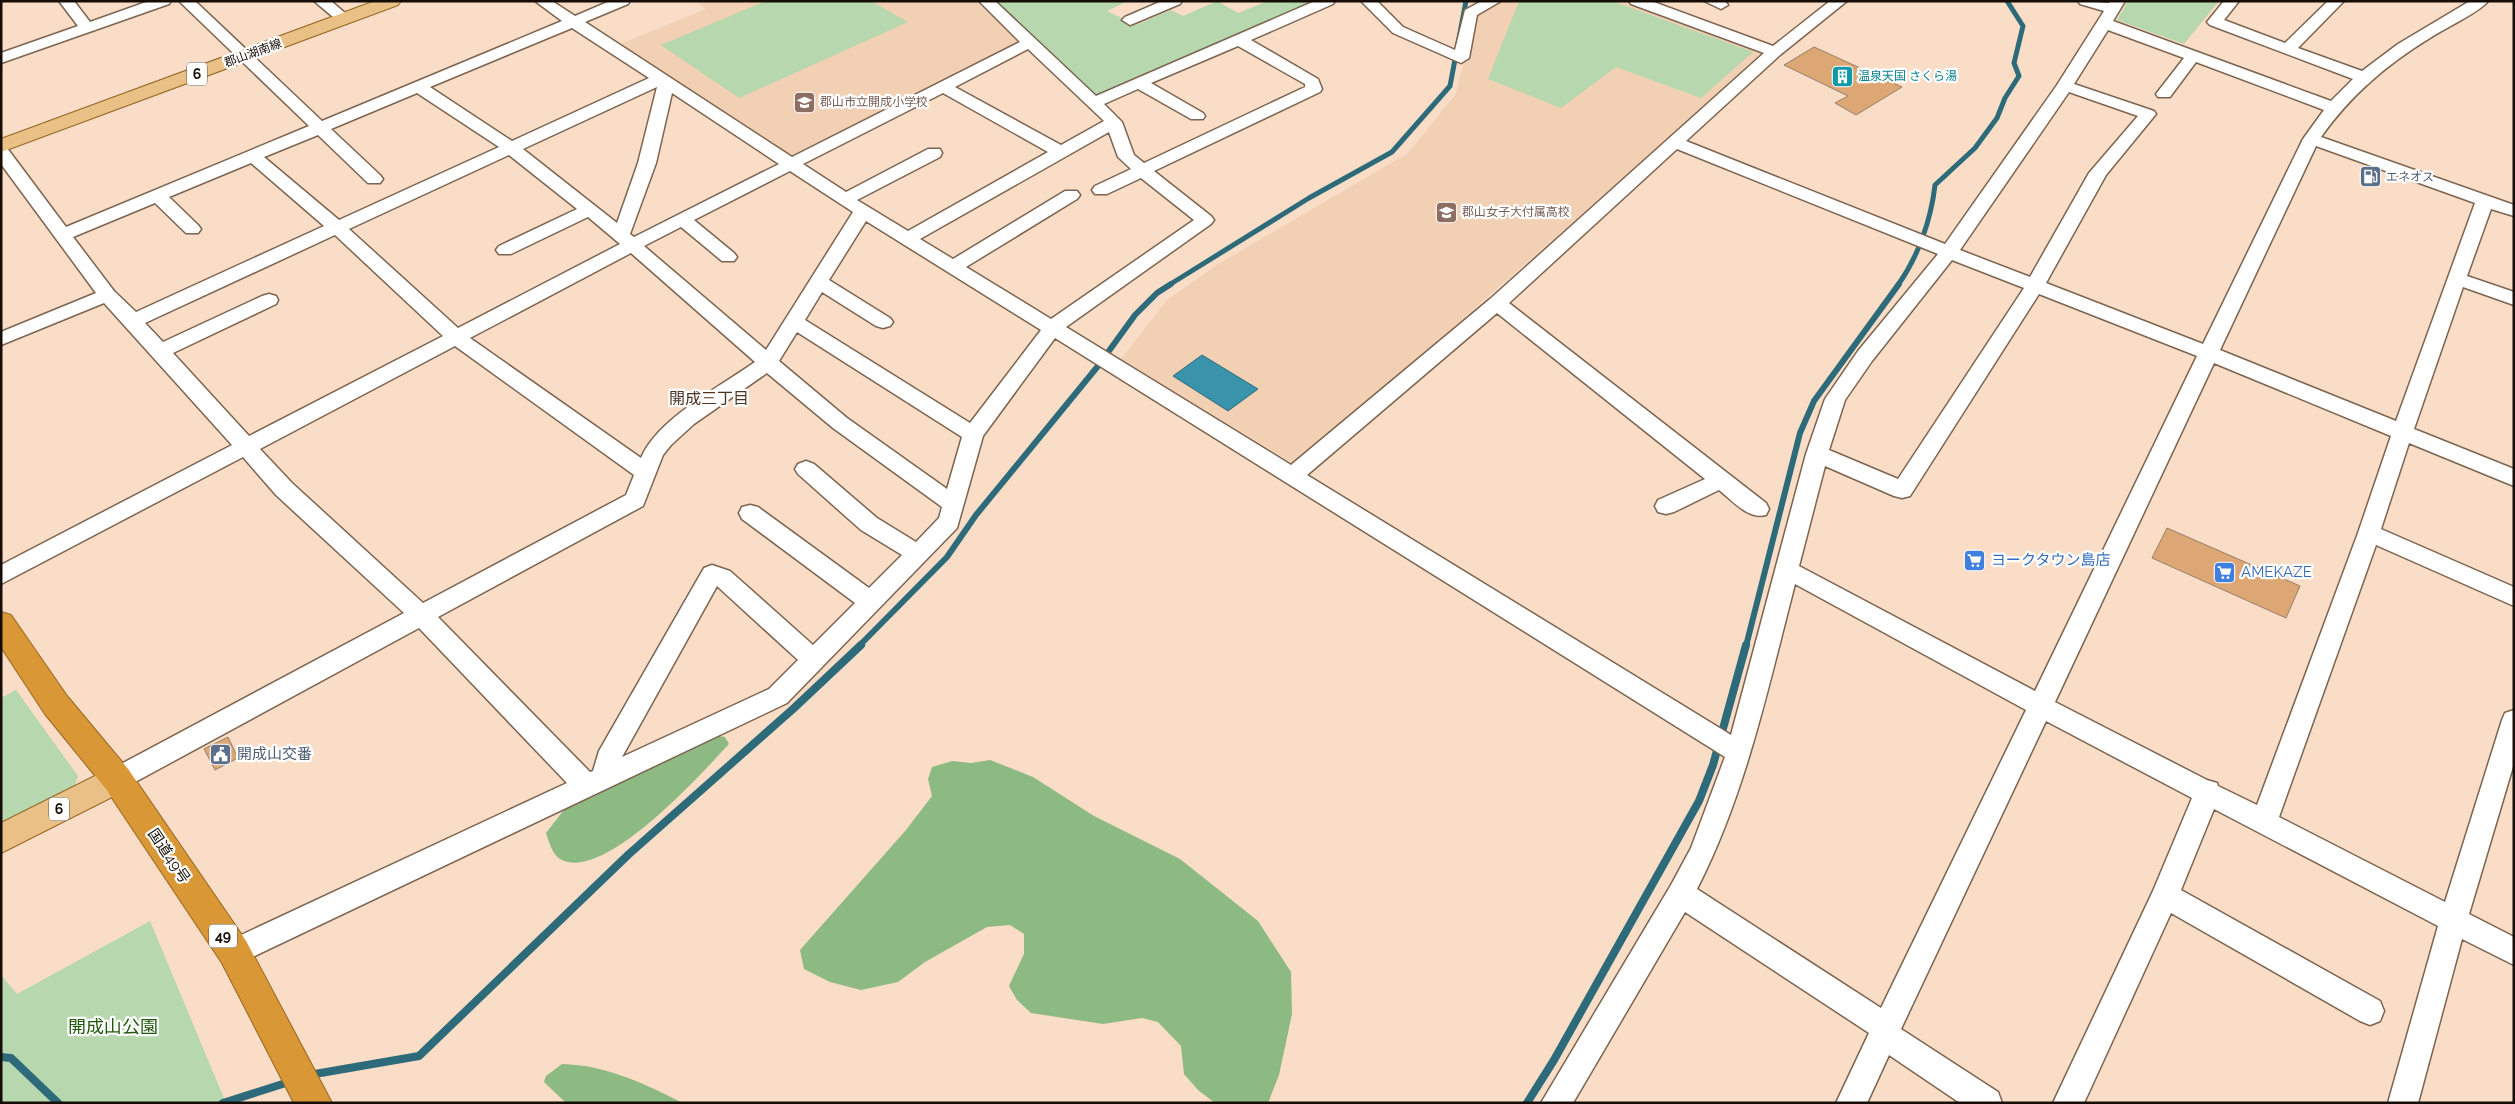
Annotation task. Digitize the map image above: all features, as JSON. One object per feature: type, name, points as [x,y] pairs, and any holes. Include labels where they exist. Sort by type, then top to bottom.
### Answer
[{"type":"highway","name":"国道49号","points":[[1,623],[56,705],[117,779],[234,952],[314,1103]]},
{"type":"main road","name":"郡山湖南線","points":[[1,146],[392,1]]},
{"type":"main road","name":"6","points":[[1,839],[117,779]]},
{"type":"street","points":[[66,1],[87,28]]},
{"type":"street","points":[[1,58],[164,1]]},
{"type":"street","points":[[186,1],[374,179]]},
{"type":"street","points":[[321,1],[344,19]]},
{"type":"street","points":[[542,1],[863,211],[1739,752]]},
{"type":"street","points":[[62,235],[623,1]]},
{"type":"street","points":[[234,952],[778,696],[950,522],[953,504],[973,434],[1053,327],[1205,220],[1126,157],[1114,122],[986,1]]},
{"type":"street","points":[[1130,20],[1175,1]]},
{"type":"street","points":[[1093,103],[1328,1]]},
{"type":"street","points":[[1368,1],[1398,30],[1460,58],[1470,13],[1494,1]]},
{"type":"street","points":[[1636,1],[1775,52]]},
{"type":"street","points":[[1662,11],[1675,1]]},
{"type":"street","points":[[1292,476],[1497,303],[1775,52],[1840,1]]},
{"type":"street","points":[[2085,1],[2111,11],[2193,56],[2334,108]]},
{"type":"street","points":[[2232,1],[2215,22],[2365,78]]},
{"type":"street","points":[[2288,49],[2337,1]]},
{"type":"street","points":[[1851,1103],[2311,139],[2334,108],[2365,78],[2415,41],[2481,1]]},
{"type":"street","points":[[1556,1103],[1681,894],[1703,851],[1739,752],[1818,454],[1835,399],[1865,356],[1948,252],[2065,86],[2111,11]]},
{"type":"street","points":[[1101,190],[1314,89],[1312,82],[1240,40]]},
{"type":"street","points":[[1,575],[248,448],[456,337],[626,240],[683,220],[1030,42]]},
{"type":"street","points":[[2164,94],[2193,56]]},
{"type":"street","points":[[133,321],[510,146],[663,80]]},
{"type":"street","points":[[626,240],[647,163],[663,80]]},
{"type":"street","points":[[1139,83],[1164,105],[1197,116]]},
{"type":"street","points":[[942,86],[1061,152]]},
{"type":"street","points":[[1818,454],[1902,490],[2035,286],[2098,173],[2148,114],[2065,86]]},
{"type":"street","points":[[419,87],[510,146],[626,240],[840,423],[953,504]]},
{"type":"street","points":[[908,238],[1114,122]]},
{"type":"street","points":[[2311,139],[2514,211]]},
{"type":"street","points":[[1674,142],[1948,252],[2209,353],[2514,478]]},
{"type":"street","points":[[1,152],[107,295],[133,321],[284,489],[422,616],[595,781]]},
{"type":"street","points":[[845,199],[934,154]]},
{"type":"street","points":[[253,156],[336,227],[456,337],[646,472]]},
{"type":"street","points":[[158,196],[192,229]]},
{"type":"street","points":[[954,266],[1071,196]]},
{"type":"street","points":[[2264,821],[2369,533],[2402,433],[2485,200]]},
{"type":"street","points":[[505,250],[589,210]]},
{"type":"street","points":[[117,779],[635,500],[654,452],[687,420],[768,363],[792,320],[819,282],[863,211]]},
{"type":"street","points":[[683,220],[728,257]]},
{"type":"street","points":[[2458,280],[2514,299]]},
{"type":"street","points":[[819,282],[883,322]]},
{"type":"street","points":[[1,339],[107,295]]},
{"type":"street","points":[[160,351],[269,300]]},
{"type":"street","points":[[1497,303],[1758,509]]},
{"type":"street","points":[[792,320],[973,434]]},
{"type":"street","points":[[806,469],[869,524],[918,554]]},
{"type":"street","points":[[1666,506],[1721,480]]},
{"type":"street","points":[[750,513],[871,602]]},
{"type":"street","points":[[2369,533],[2514,597]]},
{"type":"street","points":[[1788,570],[2042,706],[2514,952]]},
{"type":"street","points":[[595,781],[712,574],[722,577],[814,660]]},
{"type":"street","points":[[2403,1103],[2453,921],[2514,720]]},
{"type":"street","points":[[2068,1103],[2165,895],[2208,791]]},
{"type":"street","points":[[1681,894],[1987,1103]]},
{"type":"street","points":[[2165,895],[2370,1011]]},
{"type":"shaded area","name":"郡山市立開成小学校","points":[[695,1],[976,1],[1020,42],[791,159],[618,45],[706,9]]},
{"type":"shaded area","name":"郡山女子大付属高校","points":[[1501,1],[1629,1],[1766,52],[1296,465],[1121,359],[1168,299],[1220,263],[1408,153],[1456,94],[1475,14]]},
{"type":"green space","points":[[766,1],[871,1],[908,22],[739,98],[661,45]]},
{"type":"green space","points":[[993,1],[1128,1],[1107,11],[1136,25],[1171,10],[1183,16],[1217,1],[1238,13],[1268,1],[1322,1],[1098,97],[1092,96]]},
{"type":"green space","points":[[1519,1],[1612,1],[1753,52],[1701,98],[1616,67],[1561,108],[1488,79]]},
{"type":"green space","points":[[2128,1],[2219,1],[2184,44],[2117,20]]},
{"type":"green space","points":[[16,690],[78,776],[72,794],[1,831],[1,698]]},
{"type":"green space","points":[[719,736],[725,737],[729,744],[675,800],[625,842],[601,856],[578,862],[560,859],[555,854],[546,833],[570,802]]},
{"type":"green space","points":[[990,760],[1033,777],[1094,816],[1180,859],[1258,921],[1291,972],[1292,1014],[1279,1075],[1268,1103],[1215,1103],[1198,1090],[1184,1074],[1181,1046],[1158,1022],[1142,1018],[1103,1024],[1031,1013],[1017,1000],[1009,986],[1024,954],[1024,934],[1010,925],[987,927],[925,962],[898,982],[861,990],[830,982],[804,969],[800,950],[906,830],[932,796],[928,779],[932,767],[952,761],[971,763]]},
{"type":"green space","name":"開成山公園","points":[[150,921],[226,1103],[1,1103],[1,975],[17,994]]},
{"type":"green space","points":[[562,1064],[578,1065],[610,1072],[640,1083],[683,1103],[566,1103],[544,1082],[546,1076]]},
{"type":"water","points":[[1202,355],[1258,389],[1228,411],[1173,376]]},
{"type":"building","name":"温泉天国 さくら湯","points":[[1814,47],[1902,87],[1856,115],[1835,103],[1848,96],[1784,65]]},
{"type":"building","name":"AMEKAZE","points":[[2167,528],[2300,586],[2286,618],[2152,558]]},
{"type":"building","name":"開成山交番","points":[[228,737],[238,758],[215,770],[204,749]]},
{"type":"waterway","points":[[1169,285],[1309,198],[1392,152],[1450,86],[1466,1]]},
{"type":"waterway","points":[[1898,285],[1912,262],[1927,225],[1935,185],[1975,148],[1997,118],[2005,98],[2019,76],[2014,63],[2023,26],[2007,1]]},
{"type":"waterway","points":[[859,646],[947,557],[976,515],[1098,366],[1135,315],[1157,293],[1171,284]]},
{"type":"waterway","points":[[1746,646],[1800,433],[1814,401],[1899,284]]},
{"type":"waterway","points":[[309,1075],[419,1056],[629,854],[793,709],[861,645]]},
{"type":"waterway","points":[[1527,1103],[1554,1060],[1699,801],[1713,765],[1746,645]]},
{"type":"waterway","points":[[1,1057],[11,1058],[58,1103]]},
{"type":"waterway","points":[[223,1103],[292,1081]]},
{"type":"place","name":"温泉天国 さくら湯","points":[[1842,76]]},
{"type":"place","name":"郡山市立開成小学校","points":[[804,102]]},
{"type":"place","name":"エネオス","points":[[2370,177]]},
{"type":"place","name":"郡山女子大付属高校","points":[[1446,212]]},
{"type":"place","name":"ヨークタウン島店","points":[[1975,560]]},
{"type":"place","name":"AMEKAZE","points":[[2225,572]]},
{"type":"place","name":"開成山交番","points":[[221,754]]},
{"type":"district","name":"開成三丁目","points":[[709,398]]}]
